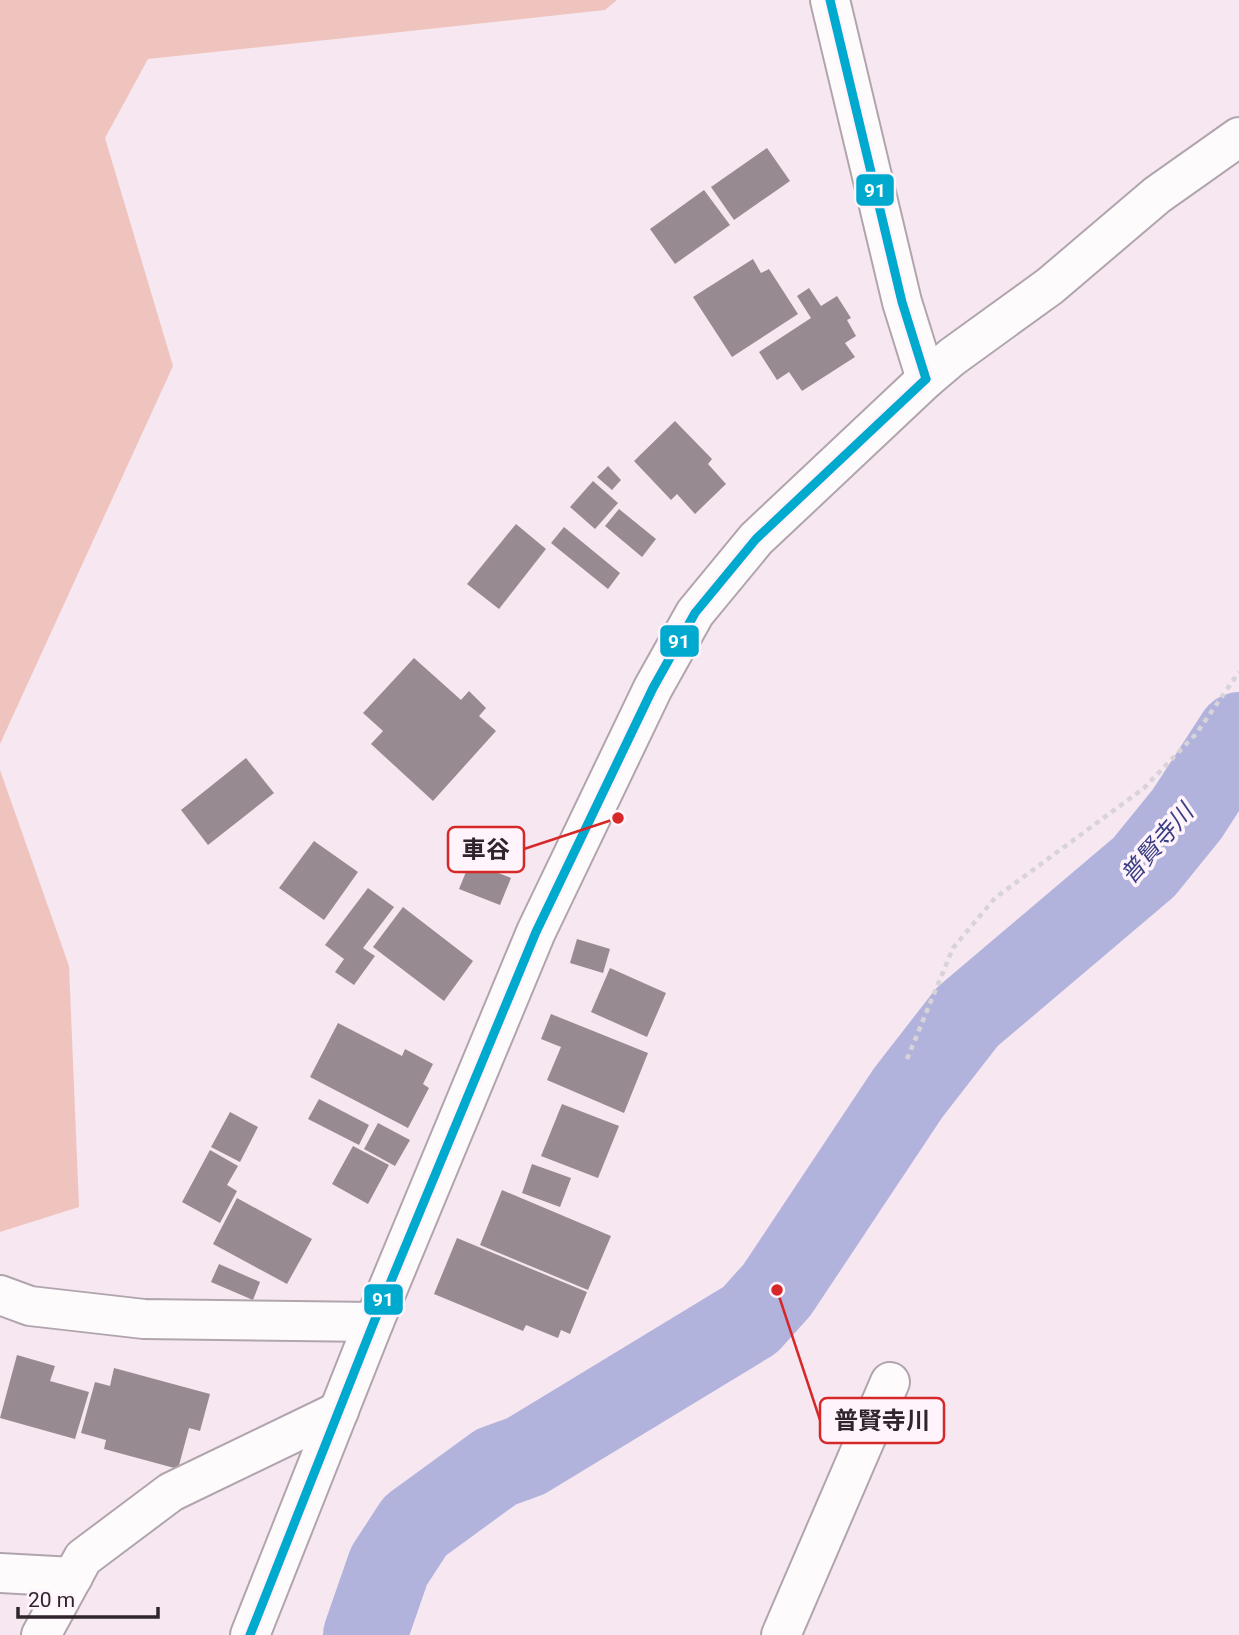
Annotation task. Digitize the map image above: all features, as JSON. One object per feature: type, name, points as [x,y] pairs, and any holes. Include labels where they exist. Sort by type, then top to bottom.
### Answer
[{"type":"street","points":[[830,0],[902,302],[926,379]]},
{"type":"street","points":[[250,1635],[374,1322],[536,932],[653,688],[695,613],[756,539],[926,379],[1050,286],[1157,195],[1239,137]]},
{"type":"street","points":[[0,1295],[30,1306],[144,1319],[374,1322]]},
{"type":"street","points":[[781,1635],[890,1382]]},
{"type":"street","points":[[41,1635],[83,1558],[171,1492],[339,1411]]},
{"type":"street","points":[[0,1573],[73,1577]]},
{"type":"path","points":[[907,1059],[953,948],[995,898],[1144,788],[1196,734],[1239,672]]},
{"type":"shaded area","points":[[0,0],[617,0],[605,10],[148,59],[105,138],[173,366],[0,744]]},
{"type":"shaded area","points":[[0,770],[69,966],[79,1207],[0,1232]]},
{"type":"building","points":[[767,148],[790,181],[734,220],[711,187]]},
{"type":"building","points":[[704,190],[730,225],[675,264],[650,229]]},
{"type":"building","points":[[753,259],[761,273],[769,269],[798,314],[732,357],[693,297]]},
{"type":"building","points":[[809,288],[821,306],[837,296],[851,318],[847,320],[856,336],[845,343],[855,357],[802,391],[789,372],[777,380],[759,352],[811,318],[797,296]]},
{"type":"building","points":[[675,421],[712,459],[708,464],[726,484],[695,514],[677,494],[671,500],[634,461]]},
{"type":"building","points":[[608,466],[621,480],[612,490],[597,477]]},
{"type":"building","points":[[593,481],[618,503],[595,529],[570,507]]},
{"type":"building","points":[[619,509],[656,539],[642,557],[605,526]]},
{"type":"building","points":[[516,524],[546,549],[499,609],[467,584]]},
{"type":"building","points":[[564,527],[620,573],[608,589],[551,543]]},
{"type":"building","points":[[414,658],[461,700],[469,691],[486,708],[479,716],[496,731],[433,801],[371,744],[383,731],[363,713]]},
{"type":"building","points":[[246,758],[274,793],[208,845],[181,810]]},
{"type":"building","points":[[314,841],[358,872],[324,920],[279,888]]},
{"type":"building","points":[[470,862],[511,878],[500,905],[459,889]]},
{"type":"building","points":[[368,888],[394,907],[363,948],[375,956],[354,985],[335,972],[344,959],[325,945]]},
{"type":"building","points":[[403,907],[473,961],[444,1001],[373,947]]},
{"type":"building","points":[[577,939],[610,949],[603,973],[570,963]]},
{"type":"building","points":[[610,968],[666,993],[647,1037],[591,1012]]},
{"type":"building","points":[[551,1014],[648,1053],[624,1113],[547,1080],[561,1047],[541,1039]]},
{"type":"building","points":[[338,1023],[402,1056],[405,1049],[433,1064],[423,1084],[429,1088],[408,1128],[310,1077]]},
{"type":"building","points":[[319,1099],[369,1125],[359,1145],[308,1119]]},
{"type":"building","points":[[562,1104],[619,1126],[598,1178],[541,1156]]},
{"type":"building","points":[[230,1112],[258,1127],[240,1162],[211,1147]]},
{"type":"building","points":[[378,1123],[410,1140],[395,1166],[364,1149]]},
{"type":"building","points":[[353,1146],[389,1165],[368,1204],[332,1184]]},
{"type":"building","points":[[210,1150],[238,1166],[227,1185],[237,1191],[220,1223],[182,1202]]},
{"type":"building","points":[[532,1164],[571,1178],[560,1207],[522,1193]]},
{"type":"building","points":[[502,1190],[611,1236],[588,1290],[480,1245]]},
{"type":"building","points":[[237,1198],[312,1239],[287,1284],[213,1244]]},
{"type":"building","points":[[457,1238],[587,1292],[570,1334],[561,1330],[558,1338],[526,1325],[523,1331],[434,1294]]},
{"type":"building","points":[[219,1264],[260,1282],[253,1300],[211,1282]]},
{"type":"building","points":[[17,1355],[55,1366],[50,1381],[89,1392],[75,1439],[0,1418]]},
{"type":"building","points":[[114,1368],[210,1394],[200,1431],[189,1428],[178,1469],[104,1449],[106,1440],[81,1433],[95,1382],[110,1386]]},
{"type":"waterway","name":"普賢寺川","points":[[365,1635],[389,1566],[415,1526],[496,1467],[526,1456],[750,1320],[777,1290],[908,1093],[967,1017],[1144,867],[1187,814],[1239,734]]},
{"type":"transit line","name":"91","points":[[830,0],[902,302],[926,379]]},
{"type":"transit line","name":"91","points":[[250,1635],[374,1322],[536,932],[653,688],[695,613],[756,539],[926,379]]},
{"type":"place","name":"車谷","points":[[618,818]]},
{"type":"place","name":"普賢寺川","points":[[777,1290]]}]
